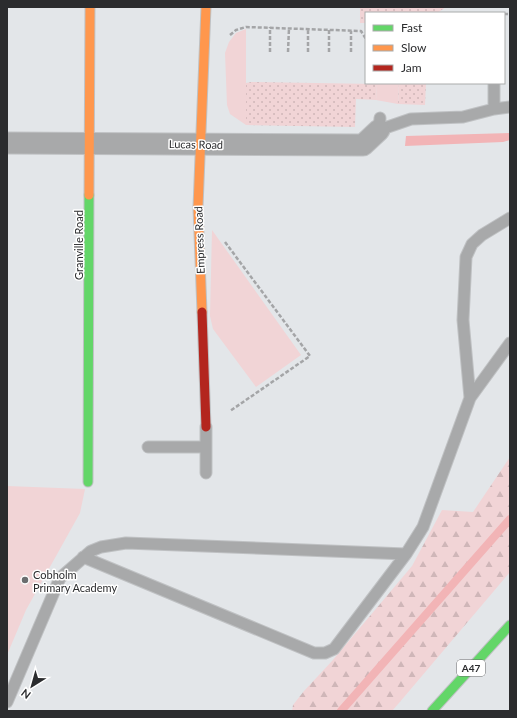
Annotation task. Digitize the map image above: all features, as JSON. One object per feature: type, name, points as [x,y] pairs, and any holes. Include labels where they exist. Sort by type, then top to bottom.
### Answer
[{"type":"main road","name":"Granville Road","points":[[88,482],[90,7]]},
{"type":"main road","name":"Empress Road","points":[[206,7],[198,207],[206,427]]},
{"type":"main road","name":"A47","points":[[432,711],[510,625]]},
{"type":"street","name":"Lucas Road","points":[[7,143],[363,145],[380,124]]},
{"type":"lane","points":[[494,84],[494,109]]},
{"type":"lane","points":[[380,124],[411,119],[463,117],[494,109],[510,107]]},
{"type":"lane","points":[[470,398],[463,320],[466,257],[472,244],[482,235],[510,218]]},
{"type":"lane","points":[[83,557],[314,653],[325,653],[334,649],[406,554],[423,527],[470,398],[510,343]]},
{"type":"lane","name":"Empress Road","points":[[206,427],[206,473]]},
{"type":"lane","points":[[148,446],[205,447]]},
{"type":"lane","points":[[7,702],[60,578],[83,557],[91,551],[101,547],[126,543],[406,554]]},
{"type":"path","points":[[228,37],[236,30],[246,27],[361,31],[365,37]]},
{"type":"path","points":[[270,28],[270,52]]},
{"type":"path","points":[[288,52],[289,28]]},
{"type":"path","points":[[308,30],[308,52]]},
{"type":"path","points":[[329,30],[329,52]]},
{"type":"path","points":[[351,31],[351,52]]},
{"type":"path","points":[[206,427],[310,356],[221,238]]},
{"type":"green space","points":[[360,7],[446,7],[438,12],[365,12],[365,23],[360,23]]},
{"type":"green space","points":[[246,29],[246,125],[230,114],[227,105],[225,53],[229,42],[236,33]]},
{"type":"green space","points":[[246,83],[377,84],[376,100],[356,99],[355,127],[246,125]]},
{"type":"green space","points":[[377,84],[399,84],[398,104],[376,100]]},
{"type":"green space","points":[[399,84],[426,84],[425,105],[398,104]]},
{"type":"green space","points":[[212,230],[301,355],[256,387],[213,329],[210,316]]},
{"type":"green space","points":[[510,457],[510,572],[399,703],[392,711],[292,711],[293,705],[304,691],[332,661],[412,566],[442,510],[473,512]]},
{"type":"green space","name":"Cobholm Primary Academy","points":[[7,486],[85,489],[80,513],[26,610],[7,655]]},
{"type":"shaded area","points":[[510,133],[510,140],[503,142],[405,146],[406,136]]},
{"type":"waterway","points":[[341,711],[510,519]]},
{"type":"traffic: fast","points":[[88,482],[89,195]]},
{"type":"traffic: fast","points":[[432,711],[510,625]]},
{"type":"traffic: slow","points":[[89,195],[90,7]]},
{"type":"traffic: slow","points":[[202,312],[198,207],[206,7]]},
{"type":"traffic: jam","points":[[202,312],[206,427]]},
{"type":"place","name":"Cobholm Primary Academy","points":[[25,580]]}]
